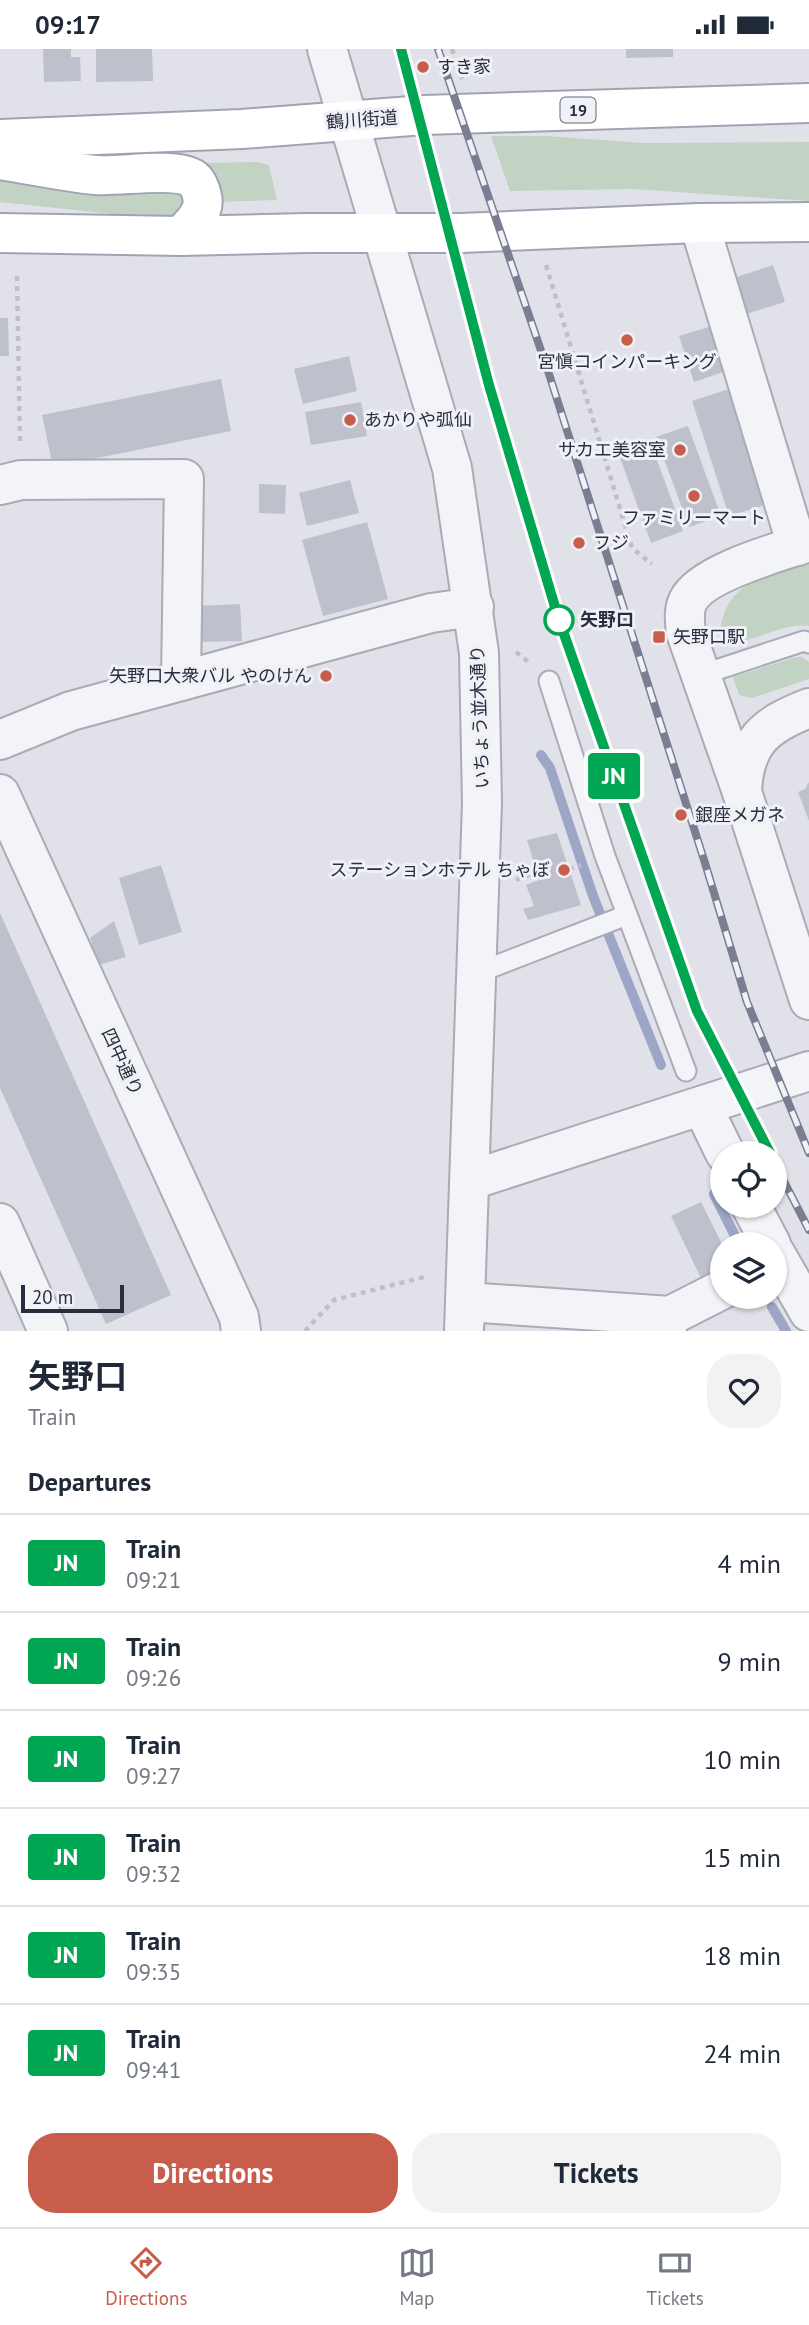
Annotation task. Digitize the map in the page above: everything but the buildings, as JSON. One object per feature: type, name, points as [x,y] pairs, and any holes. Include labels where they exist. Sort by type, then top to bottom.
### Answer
[{"type":"main road","name":"鶴川街道","points":[[0,139],[242,129],[424,115],[809,103]]},
{"type":"main road","points":[[0,160],[97,175],[181,174],[192,177],[200,188],[203,200],[201,211],[194,223],[180,236]]},
{"type":"main road","points":[[0,233],[180,236],[460,233],[699,223],[809,222]]},
{"type":"main road","points":[[0,225],[47,234]]},
{"type":"street","name":"いちょう並木通り","points":[[327,49],[452,468],[474,607],[479,653],[482,803],[465,1317]]},
{"type":"street","points":[[699,223],[803,544],[715,576],[698,587],[687,601],[684,615],[686,633],[742,792],[809,1000]]},
{"type":"street","points":[[10,483],[184,479],[181,681]]},
{"type":"street","points":[[0,740],[71,711],[431,613],[474,607]]},
{"type":"street","points":[[704,683],[718,702],[751,719],[766,722],[795,713]]},
{"type":"street","points":[[742,792],[743,774],[754,744],[795,713]]},
{"type":"street","name":"四中通り","points":[[0,794],[239,1317],[242,1331]]},
{"type":"street","points":[[471,1180],[809,1070]]},
{"type":"street","points":[[702,1106],[719,1141]]},
{"type":"street","points":[[0,1223],[48,1331]]},
{"type":"street","points":[[787,1275],[809,1312]]},
{"type":"street","points":[[465,1317],[668,1324],[710,1297]]},
{"type":"lane","points":[[704,683],[804,641],[809,643]]},
{"type":"lane","points":[[549,681],[605,856],[686,1071]]},
{"type":"lane","points":[[477,973],[627,915]]},
{"type":"path","points":[[452,49],[464,87]]},
{"type":"path","points":[[544,259],[632,548],[652,564]]},
{"type":"path","points":[[10,483],[17,276]]},
{"type":"path","points":[[512,882],[534,873]]},
{"type":"path","points":[[305,1331],[334,1300],[428,1276]]},
{"type":"green space","points":[[491,136],[546,136],[643,143],[809,142],[809,201],[634,189],[510,191]]},
{"type":"green space","points":[[257,162],[269,165],[277,200],[214,202],[200,163]]},
{"type":"green space","points":[[0,176],[186,192],[183,217],[122,215],[0,202]]},
{"type":"green space","points":[[809,562],[809,626],[787,627],[744,640],[722,640],[720,631],[724,614],[738,593],[759,579]]},
{"type":"green space","points":[[802,657],[809,662],[809,679],[752,698],[739,695],[733,677]]},
{"type":"waterway","points":[[541,755],[550,768],[593,896],[661,1065]]},
{"type":"waterway","points":[[726,1218],[733,1232]]},
{"type":"waterway","points":[[773,1309],[786,1331]]},
{"type":"railway","points":[[401,49],[489,385],[558,617],[697,1011],[764,1141]]},
{"type":"railway","points":[[438,49],[549,374],[747,1002],[809,1153]]},
{"type":"railway","points":[[787,1187],[809,1230]]},
{"type":"train","name":"JN","points":[[401,49],[489,385],[558,617],[697,1011],[764,1141]]},
{"type":"place","name":"すき家","points":[[423,67]]},
{"type":"place","name":"宮愼コインパーキング","points":[[627,340]]},
{"type":"place","name":"あかりや弧仙","points":[[350,420]]},
{"type":"place","name":"サカエ美容室","points":[[680,450]]},
{"type":"place","name":"ファミリーマート","points":[[694,496]]},
{"type":"place","name":"フジ","points":[[579,543]]},
{"type":"place","name":"矢野口","points":[[559,620]]},
{"type":"place","name":"矢野口駅","points":[[659,637]]},
{"type":"place","name":"矢野口大衆バル やのけん","points":[[326,676]]},
{"type":"place","name":"銀座メガネ","points":[[681,815]]},
{"type":"place","name":"ステーションホテル ちゃぼ","points":[[564,870]]}]
